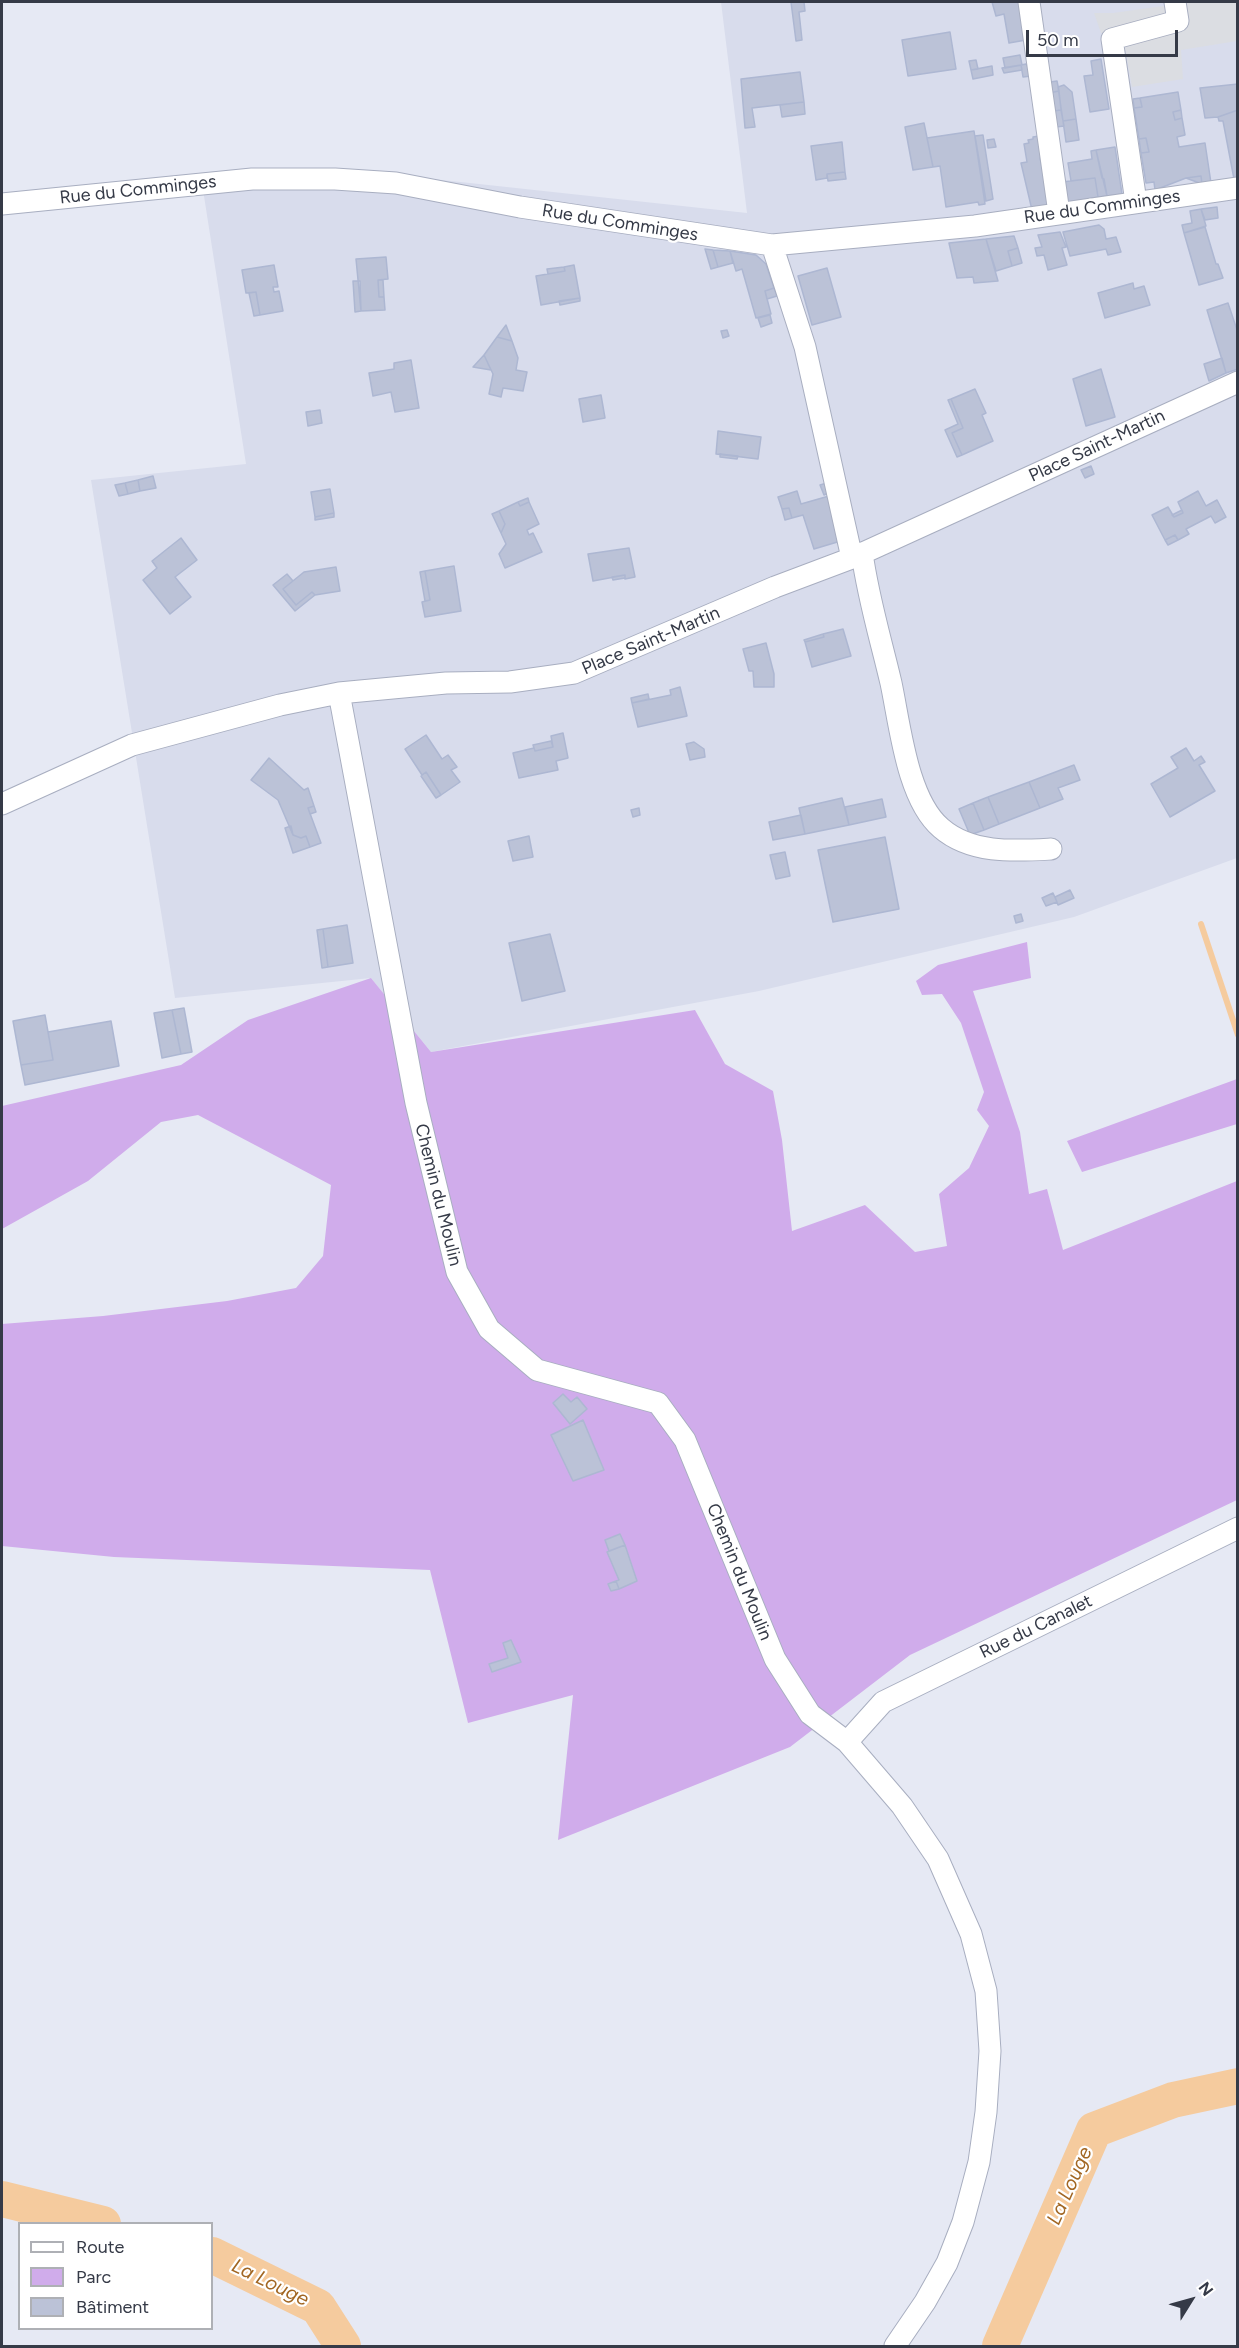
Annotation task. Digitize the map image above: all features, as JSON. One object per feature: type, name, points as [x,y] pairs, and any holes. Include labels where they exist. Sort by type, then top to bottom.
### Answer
[{"type":"street","points":[[1029,2],[1059,213]]},
{"type":"street","points":[[1136,202],[1112,39],[1178,21],[1175,2]]},
{"type":"street","name":"Rue du Comminges","points":[[2,204],[252,179],[335,179],[396,183],[520,207],[772,245],[975,226],[1238,188]]},
{"type":"street","points":[[772,245],[805,347],[891,683],[902,740],[916,790],[925,811],[941,828],[958,839],[981,847],[1012,851],[1051,849]]},
{"type":"street","name":"Place Saint-Martin","points":[[2,804],[132,745],[280,705],[339,693],[446,683],[510,682],[574,673],[775,587],[857,556],[1238,382]]},
{"type":"street","name":"Chemin du Moulin","points":[[339,693],[416,1103],[457,1272],[489,1329],[537,1370],[658,1403],[685,1440],[775,1659],[810,1714],[847,1742],[902,1806],[938,1860],[971,1934],[987,1991],[990,2051],[986,2112],[979,2162],[963,2222],[946,2263],[925,2302],[895,2346]]},
{"type":"street","name":"Rue du Canalet","points":[[847,1742],[883,1702],[1238,1528]]},
{"type":"shaded area","points":[[721,2],[1237,2],[1237,858],[1074,917],[759,991],[431,1052],[371,978],[175,998],[91,480],[246,464],[201,177],[331,168],[747,213]]},
{"type":"shaded area","points":[[1192,2],[1237,2],[1237,41],[1181,50],[1183,79],[1132,87],[1125,49],[1101,33],[1094,13],[1113,13]]},
{"type":"green space","points":[[1027,942],[1031,978],[973,991],[1020,1132],[1029,1194],[1047,1189],[1063,1250],[1237,1181],[1237,1500],[910,1655],[790,1747],[558,1840],[573,1695],[468,1723],[430,1570],[114,1557],[2,1546],[2,1324],[103,1316],[227,1301],[296,1288],[323,1256],[331,1185],[198,1115],[161,1122],[88,1181],[2,1229],[2,1106],[181,1065],[248,1020],[371,978],[431,1052],[695,1010],[725,1064],[773,1091],[782,1140],[792,1231],[865,1205],[915,1252],[947,1246],[939,1194],[969,1168],[989,1126],[977,1110],[984,1092],[961,1023],[942,994],[922,995],[916,981],[938,965]]},
{"type":"green space","points":[[1237,1079],[1237,1124],[1082,1172],[1067,1141]]},
{"type":"building","points":[[791,2],[804,2],[805,11],[799,12],[802,40],[796,41]]},
{"type":"building","points":[[992,2],[1020,2],[1026,40],[1009,43],[1004,14],[996,16]]},
{"type":"building","points":[[950,32],[956,69],[908,76],[902,40]]},
{"type":"building","points":[[1020,55],[1022,65],[1005,68],[1003,58]]},
{"type":"building","points":[[1101,59],[1109,109],[1090,112],[1084,76],[1093,75],[1091,61]]},
{"type":"building","points":[[976,60],[978,69],[971,70],[969,61]]},
{"type":"building","points":[[1026,64],[1031,76],[1023,77],[1021,65]]},
{"type":"building","points":[[1021,65],[1022,70],[1004,73],[1002,68]]},
{"type":"building","points":[[992,66],[993,75],[973,79],[971,70]]},
{"type":"building","points":[[800,72],[804,102],[752,108],[755,127],[745,128],[741,79]]},
{"type":"building","points":[[1057,81],[1059,91],[1044,94],[1043,83]]},
{"type":"building","points":[[1238,84],[1238,110],[1218,117],[1205,118],[1200,88]]},
{"type":"building","points":[[1064,85],[1072,92],[1076,119],[1063,121],[1058,87]]},
{"type":"building","points":[[1059,91],[1061,110],[1046,112],[1044,94]]},
{"type":"building","points":[[1178,92],[1181,110],[1173,112],[1175,120],[1182,118],[1185,135],[1177,137],[1179,147],[1205,143],[1211,183],[1202,184],[1201,176],[1186,178],[1155,190],[1154,182],[1146,183],[1141,153],[1149,152],[1146,138],[1139,139],[1134,108],[1142,107],[1140,98]]},
{"type":"building","points":[[1140,98],[1142,107],[1134,108],[1133,99]]},
{"type":"building","points":[[804,102],[805,114],[782,117],[780,105]]},
{"type":"building","points":[[1061,110],[1064,126],[1048,128],[1046,112]]},
{"type":"building","points":[[1181,110],[1182,118],[1175,120],[1173,112]]},
{"type":"building","points":[[1238,110],[1238,179],[1234,179],[1223,121],[1219,121],[1218,117]]},
{"type":"building","points":[[1076,119],[1079,140],[1066,142],[1063,121]]},
{"type":"building","points":[[924,123],[933,167],[913,170],[905,127]]},
{"type":"building","points":[[974,131],[985,204],[979,205],[978,202],[946,207],[940,166],[933,167],[927,138]]},
{"type":"building","points":[[983,135],[993,199],[986,201],[975,136]]},
{"type":"building","points":[[1039,136],[1043,158],[1040,158],[1051,205],[1032,210],[1021,163],[1027,162],[1024,144],[1029,143],[1028,140],[1033,137]]},
{"type":"building","points":[[1146,138],[1149,152],[1141,153],[1139,139]]},
{"type":"building","points":[[994,139],[996,147],[988,148],[987,140]]},
{"type":"building","points":[[842,142],[845,172],[827,174],[827,178],[816,180],[811,146]]},
{"type":"building","points":[[1115,147],[1122,194],[1107,196],[1096,150]]},
{"type":"building","points":[[1096,150],[1107,196],[1098,197],[1095,178],[1071,181],[1068,163],[1092,159],[1091,151]]},
{"type":"building","points":[[845,172],[846,179],[828,181],[827,174]]},
{"type":"building","points":[[1201,176],[1202,184],[1186,178]]},
{"type":"building","points":[[1095,178],[1098,197],[1065,203],[1062,182]]},
{"type":"building","points":[[1217,207],[1218,218],[1205,220],[1201,209]]},
{"type":"building","points":[[1201,209],[1206,226],[1184,233],[1182,225],[1192,223],[1190,211]]},
{"type":"building","points":[[1099,225],[1104,229],[1106,239],[1116,237],[1121,252],[1108,255],[1106,249],[1070,256],[1063,232]]},
{"type":"building","points":[[1205,227],[1216,264],[1223,278],[1199,285],[1184,233]]},
{"type":"building","points":[[1060,232],[1066,247],[1062,248],[1067,265],[1048,270],[1044,255],[1037,256],[1035,248],[1042,247],[1038,235]]},
{"type":"building","points":[[1014,236],[1018,248],[1008,251],[1012,266],[996,271],[986,239]]},
{"type":"building","points":[[986,239],[998,281],[974,283],[973,277],[957,278],[949,243]]},
{"type":"building","points":[[1018,248],[1022,263],[1012,266],[1008,251]]},
{"type":"building","points":[[705,249],[713,250],[718,267],[711,269]]},
{"type":"building","points":[[713,250],[730,251],[733,263],[718,267]]},
{"type":"building","points":[[730,251],[756,255],[766,264],[774,288],[765,291],[771,314],[756,318],[742,269],[736,271]]},
{"type":"building","points":[[386,257],[388,279],[378,280],[379,297],[384,297],[385,310],[361,311],[356,259]]},
{"type":"building","points":[[274,265],[278,287],[273,287],[274,292],[279,291],[283,311],[260,315],[256,292],[246,293],[242,270]]},
{"type":"building","points":[[574,265],[580,298],[541,305],[536,276],[565,271],[564,267]]},
{"type":"building","points":[[564,267],[565,271],[548,274],[547,269]]},
{"type":"building","points":[[827,268],[841,317],[812,325],[798,276]]},
{"type":"building","points":[[378,280],[383,280],[384,297],[379,297]]},
{"type":"building","points":[[353,281],[360,281],[361,311],[355,312]]},
{"type":"building","points":[[1133,283],[1134,289],[1144,286],[1150,305],[1105,318],[1098,293]]},
{"type":"building","points":[[774,288],[777,296],[767,299],[765,291]]},
{"type":"building","points":[[256,292],[260,315],[254,316],[249,293]]},
{"type":"building","points":[[580,298],[580,301],[560,305],[559,301]]},
{"type":"building","points":[[1228,303],[1238,333],[1238,369],[1226,373],[1207,310]]},
{"type":"building","points":[[770,315],[772,323],[761,327],[758,318]]},
{"type":"building","points":[[506,325],[512,341],[497,337]]},
{"type":"building","points":[[727,330],[729,336],[723,338],[721,331]]},
{"type":"building","points":[[497,337],[512,341],[518,358],[516,370],[527,372],[523,391],[503,388],[501,397],[489,394],[493,374],[484,355]]},
{"type":"building","points":[[484,355],[491,370],[473,367]]},
{"type":"building","points":[[1222,358],[1226,373],[1209,381],[1204,364]]},
{"type":"building","points":[[411,360],[419,408],[395,412],[391,392],[373,396],[369,373],[394,369],[394,363]]},
{"type":"building","points":[[1101,369],[1115,417],[1086,426],[1073,379]]},
{"type":"building","points":[[975,389],[986,413],[982,415],[993,441],[962,455],[952,433],[963,428],[951,399]]},
{"type":"building","points":[[601,395],[605,418],[583,422],[579,399]]},
{"type":"building","points":[[951,399],[963,428],[952,433],[962,455],[957,457],[945,430],[958,424],[948,400]]},
{"type":"building","points":[[320,410],[322,423],[308,426],[306,412]]},
{"type":"building","points":[[718,431],[761,437],[758,459],[716,454]]},
{"type":"building","points":[[720,454],[738,456],[737,459],[720,457]]},
{"type":"building","points":[[1091,466],[1094,474],[1085,478],[1081,470]]},
{"type":"building","points":[[153,476],[156,488],[140,491],[138,480]]},
{"type":"building","points":[[138,480],[140,491],[128,494],[125,483]]},
{"type":"building","points":[[125,483],[128,494],[119,496],[115,485]]},
{"type":"building","points":[[827,483],[830,492],[824,495],[820,485]]},
{"type":"building","points":[[330,489],[334,513],[315,517],[311,492]]},
{"type":"building","points":[[797,491],[801,504],[829,496],[844,540],[814,549],[803,515],[792,518],[789,508],[782,509],[778,497]]},
{"type":"building","points":[[1198,491],[1206,506],[1217,500],[1226,517],[1215,523],[1211,516],[1186,529],[1189,534],[1178,540],[1175,535],[1165,540],[1152,515],[1168,507],[1174,517],[1183,513],[1178,502]]},
{"type":"building","points":[[528,498],[529,502],[520,506],[518,502]]},
{"type":"building","points":[[518,502],[520,506],[529,502],[539,524],[527,530],[529,535],[533,533],[542,552],[505,568],[499,554],[506,544],[501,533],[505,524],[499,511]]},
{"type":"building","points":[[789,508],[792,518],[785,520],[782,509]]},
{"type":"building","points":[[1182,510],[1183,513],[1174,517],[1172,515]]},
{"type":"building","points":[[499,511],[505,524],[501,533],[492,514]]},
{"type":"building","points":[[334,513],[334,517],[315,520],[315,517]]},
{"type":"building","points":[[1175,535],[1178,540],[1168,545],[1165,540]]},
{"type":"building","points":[[181,538],[197,560],[175,577],[191,597],[170,614],[143,580],[157,568],[152,561]]},
{"type":"building","points":[[629,548],[635,577],[625,579],[625,575],[593,581],[588,554]]},
{"type":"building","points":[[454,566],[461,611],[425,617],[422,602],[430,600],[425,571]]},
{"type":"building","points":[[336,567],[340,591],[315,595],[312,592],[296,605],[283,589],[304,572]]},
{"type":"building","points":[[425,571],[430,600],[425,601],[420,572]]},
{"type":"building","points":[[287,574],[293,581],[283,589],[296,605],[312,592],[315,595],[295,611],[273,585]]},
{"type":"building","points":[[625,575],[625,578],[613,580],[612,577]]},
{"type":"building","points":[[843,629],[851,656],[812,667],[805,642]]},
{"type":"building","points":[[823,634],[824,637],[805,642],[804,640]]},
{"type":"building","points":[[766,643],[774,674],[774,687],[754,687],[753,671],[749,671],[743,649]]},
{"type":"building","points":[[680,687],[687,716],[638,727],[632,703],[671,695],[670,690]]},
{"type":"building","points":[[648,694],[649,699],[632,703],[631,698]]},
{"type":"building","points":[[563,733],[568,758],[556,761],[558,770],[519,778],[513,753],[534,748],[535,751],[553,747],[551,736]]},
{"type":"building","points":[[426,735],[442,759],[448,755],[457,767],[451,770],[460,782],[441,795],[426,772],[422,775],[405,749]]},
{"type":"building","points":[[551,741],[553,747],[535,751],[533,745]]},
{"type":"building","points":[[694,742],[704,749],[705,757],[690,760],[686,744]]},
{"type":"building","points":[[1186,748],[1194,761],[1201,756],[1205,762],[1199,765],[1215,791],[1170,817],[1151,784],[1178,768],[1171,757]]},
{"type":"building","points":[[269,758],[304,790],[308,788],[314,806],[308,808],[321,843],[310,847],[306,836],[301,838],[293,835],[278,800],[251,780]]},
{"type":"building","points":[[1074,765],[1080,780],[1058,788],[1063,799],[1040,808],[1029,782]]},
{"type":"building","points":[[426,772],[441,795],[436,798],[421,776]]},
{"type":"building","points":[[1029,782],[1040,808],[999,824],[988,797]]},
{"type":"building","points":[[988,797],[999,824],[984,830],[973,803]]},
{"type":"building","points":[[842,798],[849,825],[805,834],[799,808]]},
{"type":"building","points":[[882,799],[886,817],[849,825],[845,807]]},
{"type":"building","points":[[973,803],[984,830],[970,835],[959,809]]},
{"type":"building","points":[[314,806],[316,812],[310,814],[308,808]]},
{"type":"building","points":[[639,808],[640,815],[633,817],[631,810]]},
{"type":"building","points":[[801,815],[805,834],[773,840],[769,822]]},
{"type":"building","points":[[291,826],[293,835],[301,838],[306,836],[310,847],[293,853],[285,828]]},
{"type":"building","points":[[529,836],[533,857],[513,861],[508,841]]},
{"type":"building","points":[[885,837],[899,909],[833,922],[818,850]]},
{"type":"building","points":[[785,852],[790,876],[776,879],[770,855]]},
{"type":"building","points":[[1070,890],[1074,898],[1058,905],[1055,897]]},
{"type":"building","points":[[1053,893],[1057,902],[1046,906],[1042,898]]},
{"type":"building","points":[[1021,914],[1023,921],[1016,923],[1014,916]]},
{"type":"building","points":[[347,925],[353,963],[328,967],[323,929]]},
{"type":"building","points":[[323,929],[328,967],[322,968],[317,930]]},
{"type":"building","points":[[550,934],[565,991],[522,1001],[509,943]]},
{"type":"building","points":[[184,1008],[192,1052],[181,1054],[172,1010]]},
{"type":"building","points":[[172,1010],[181,1054],[162,1058],[154,1013]]},
{"type":"building","points":[[45,1015],[53,1060],[21,1065],[13,1021]]},
{"type":"building","points":[[111,1021],[119,1066],[25,1085],[21,1065],[53,1060],[48,1032]]},
{"type":"building","points":[[563,1394],[571,1402],[577,1397],[587,1409],[570,1424],[553,1403]]},
{"type":"building","points":[[583,1420],[604,1470],[573,1481],[551,1435]]},
{"type":"building","points":[[620,1534],[625,1545],[609,1551],[605,1540]]},
{"type":"building","points":[[625,1545],[637,1581],[619,1589],[616,1581],[619,1580],[607,1552]]},
{"type":"building","points":[[616,1581],[619,1589],[611,1591],[608,1584]]},
{"type":"building","points":[[511,1640],[521,1662],[492,1672],[489,1664],[508,1658],[503,1643]]},
{"type":"waterway","points":[[1201,924],[1238,1035]]},
{"type":"waterway","name":"La Louge","points":[[1000,2346],[1094,2130],[1173,2100],[1238,2086]]},
{"type":"waterway","name":"La Louge","points":[[2,2199],[95,2222]]},
{"type":"waterway","name":"La Louge","points":[[213,2255],[318,2307],[343,2346]]}]
